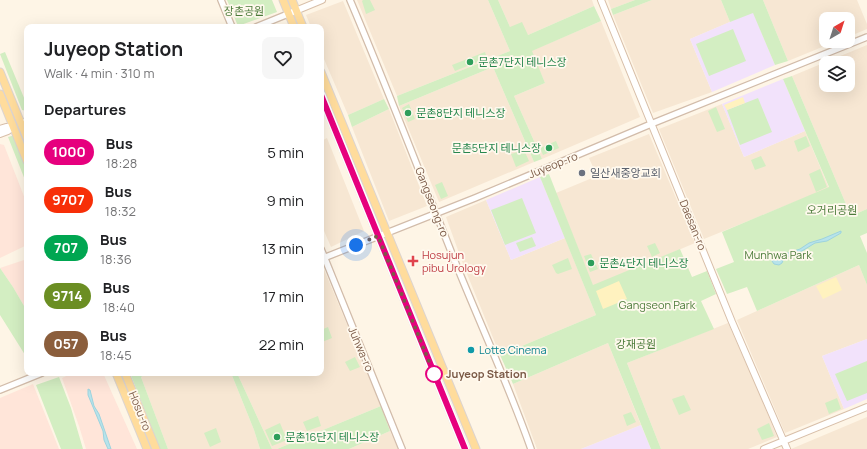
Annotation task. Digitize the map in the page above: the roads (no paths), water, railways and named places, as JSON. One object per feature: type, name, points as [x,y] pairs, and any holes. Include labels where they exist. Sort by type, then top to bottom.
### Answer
[{"type":"main road","points":[[283,0],[293,24]]},
{"type":"main road","points":[[292,0],[301,24]]},
{"type":"main road","points":[[288,14],[322,0]]},
{"type":"main road","name":"Daesan-ro","points":[[601,0],[732,322],[784,441],[786,449]]},
{"type":"main road","points":[[0,72],[24,122],[0,134]]},
{"type":"main road","points":[[324,79],[476,449]]},
{"type":"main road","points":[[0,94],[24,154]]},
{"type":"main road","points":[[324,102],[465,449]]},
{"type":"main road","points":[[0,129],[13,127]]},
{"type":"main road","name":"Hosu-ro","points":[[117,376],[147,449]]},
{"type":"main road","name":"Hosu-ro","points":[[126,376],[156,449]]},
{"type":"main road","points":[[764,449],[867,407]]},
{"type":"street","points":[[221,0],[231,24]]},
{"type":"street","name":"Gangseong-ro","points":[[350,0],[519,416],[531,449]]},
{"type":"street","points":[[263,24],[288,14]]},
{"type":"street","name":"Juyeop-ro","points":[[324,258],[475,198],[651,124],[867,37]]},
{"type":"street","name":"Juhwa-ro","points":[[324,260],[402,449]]},
{"type":"street","points":[[0,390],[35,376]]},
{"type":"water","points":[[841,231],[841,233],[827,241],[815,243],[802,251],[784,258],[782,263],[779,265],[774,264],[772,261],[772,257],[776,253],[782,255],[800,249],[809,243]]},
{"type":"water","points":[[88,389],[90,390],[94,406],[99,414],[111,449],[108,449],[104,440],[103,431],[88,395]]},
{"type":"place","name":"문촌7단지 테니스장","points":[[470,62]]},
{"type":"place","name":"문촌8단지 테니스장","points":[[408,113]]},
{"type":"place","name":"문촌5단지 테니스장","points":[[549,148]]},
{"type":"place","name":"일산새중앙교회","points":[[582,173]]},
{"type":"place","name":"Hosujun pibu Urology","points":[[413,261]]},
{"type":"place","name":"문촌4단지 테니스장","points":[[591,263]]},
{"type":"place","name":"Lotte Cinema","points":[[471,350]]},
{"type":"place","name":"Juyeop Station","points":[[434,374]]},
{"type":"place","name":"문촌16단지 테니스장","points":[[277,437]]},
{"type":"park label","name":"장촌공원","points":[[244,11]]},
{"type":"park label","name":"오거리공원","points":[[832,210]]},
{"type":"park label","name":"Munhwa Park","points":[[778,255]]},
{"type":"park label","name":"Gangseon Park","points":[[657,305]]},
{"type":"park label","name":"강재공원","points":[[636,344]]}]
